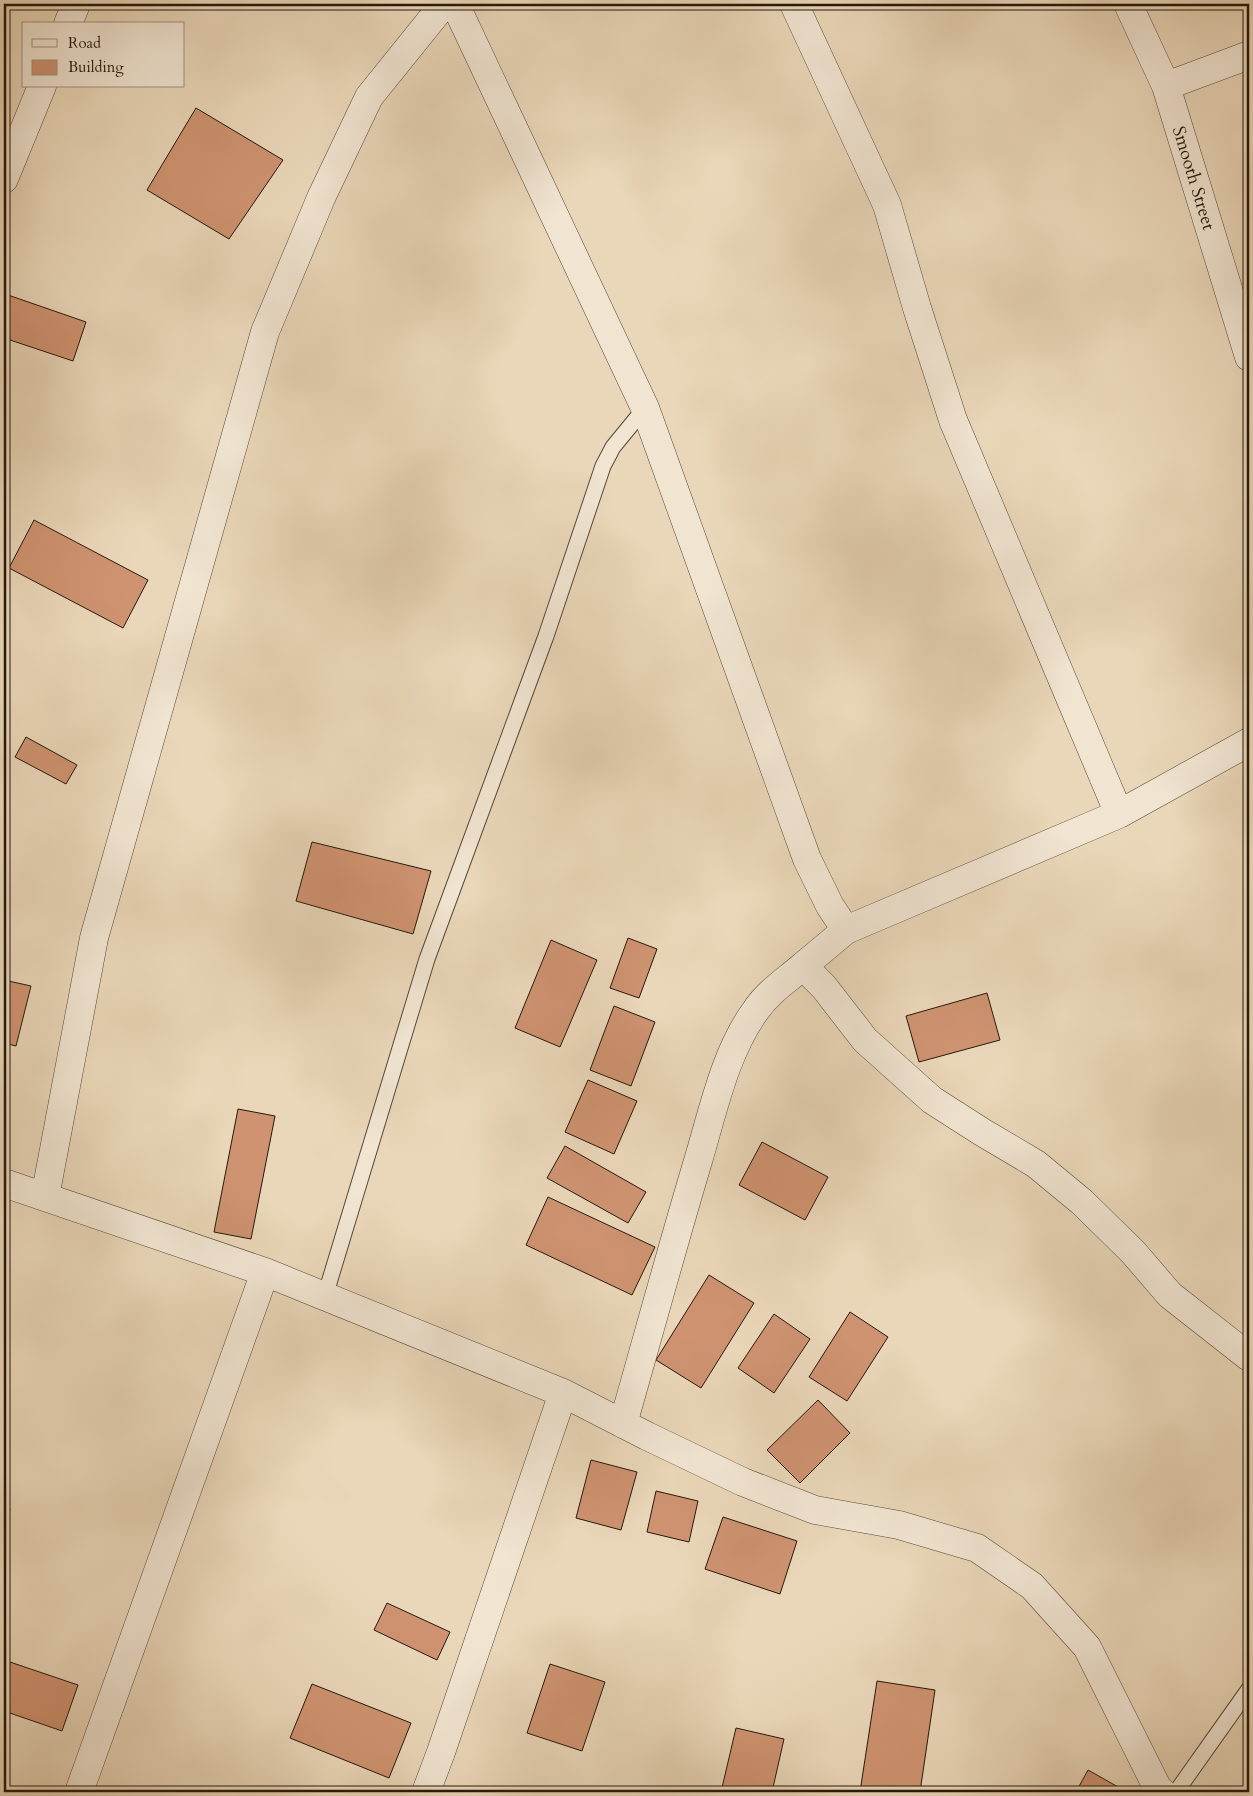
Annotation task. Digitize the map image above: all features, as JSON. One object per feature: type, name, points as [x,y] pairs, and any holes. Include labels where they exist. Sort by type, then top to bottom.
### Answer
[{"type":"street","points":[[69,22],[76,4]]},
{"type":"street","points":[[45,1197],[94,938],[265,332],[321,198],[369,96],[444,4]]},
{"type":"street","points":[[455,4],[645,408],[806,859],[830,906],[846,930]]},
{"type":"street","points":[[794,4],[888,205],[917,308],[953,420],[1119,814]]},
{"type":"street","name":"Smooth Street","points":[[1128,4],[1166,86],[1249,357]]},
{"type":"street","points":[[1166,86],[1249,55]]},
{"type":"street","points":[[5,173],[41,88]]},
{"type":"street","points":[[623,1424],[674,1242],[714,1106],[735,1043],[756,1009],[771,992],[846,930],[1119,814],[1249,742]]},
{"type":"street","points":[[803,966],[824,988],[865,1040],[932,1100],[1036,1164],[1095,1214],[1133,1252],[1170,1295],[1249,1357]]},
{"type":"street","points":[[4,1184],[265,1272],[563,1392],[623,1424],[743,1482],[816,1510],[899,1525],[977,1548],[1032,1586],[1087,1648],[1163,1791]]},
{"type":"street","points":[[80,1792],[265,1272]]},
{"type":"street","points":[[426,1792],[563,1392]]},
{"type":"lane","points":[[324,1296],[427,959],[546,636],[593,493],[603,466],[613,447],[645,408]]},
{"type":"lane","points":[[1163,1791],[1249,1689]]},
{"type":"building","points":[[196,108],[283,160],[229,239],[147,190]]},
{"type":"building","points":[[8,295],[86,322],[73,361],[4,338],[4,308]]},
{"type":"building","points":[[34,520],[148,580],[123,628],[9,568]]},
{"type":"building","points":[[26,737],[77,765],[66,784],[15,757]]},
{"type":"building","points":[[312,842],[431,871],[413,934],[296,901]]},
{"type":"building","points":[[628,938],[657,949],[639,998],[610,988]]},
{"type":"building","points":[[551,940],[597,960],[560,1047],[515,1028]]},
{"type":"building","points":[[4,980],[31,986],[16,1046],[4,1043]]},
{"type":"building","points":[[987,993],[1000,1040],[919,1062],[906,1016]]},
{"type":"building","points":[[614,1006],[655,1022],[631,1086],[590,1070]]},
{"type":"building","points":[[588,1080],[637,1101],[614,1154],[565,1132]]},
{"type":"building","points":[[238,1109],[275,1116],[251,1239],[214,1232]]},
{"type":"building","points":[[762,1142],[828,1177],[805,1220],[739,1185]]},
{"type":"building","points":[[565,1146],[646,1192],[628,1223],[547,1178]]},
{"type":"building","points":[[548,1197],[655,1247],[632,1295],[526,1245]]},
{"type":"building","points":[[709,1275],[754,1303],[701,1388],[656,1360]]},
{"type":"building","points":[[850,1312],[888,1337],[847,1401],[809,1377]]},
{"type":"building","points":[[774,1314],[810,1339],[774,1393],[738,1368]]},
{"type":"building","points":[[818,1400],[850,1433],[800,1483],[767,1450]]},
{"type":"building","points":[[591,1460],[637,1472],[621,1530],[576,1518]]},
{"type":"building","points":[[656,1491],[698,1501],[689,1542],[647,1532]]},
{"type":"building","points":[[4,1507],[10,1509],[4,1529]]},
{"type":"building","points":[[723,1517],[797,1541],[780,1594],[705,1569]]},
{"type":"building","points":[[387,1603],[450,1632],[437,1660],[374,1630]]},
{"type":"building","points":[[4,1660],[78,1685],[62,1731],[4,1711]]},
{"type":"building","points":[[550,1664],[605,1682],[582,1751],[527,1733]]},
{"type":"building","points":[[877,1681],[935,1690],[920,1792],[860,1792]]},
{"type":"building","points":[[312,1684],[411,1723],[389,1778],[290,1738]]},
{"type":"building","points":[[736,1728],[784,1739],[772,1792],[721,1792]]},
{"type":"building","points":[[1088,1770],[1127,1792],[1076,1792]]}]
